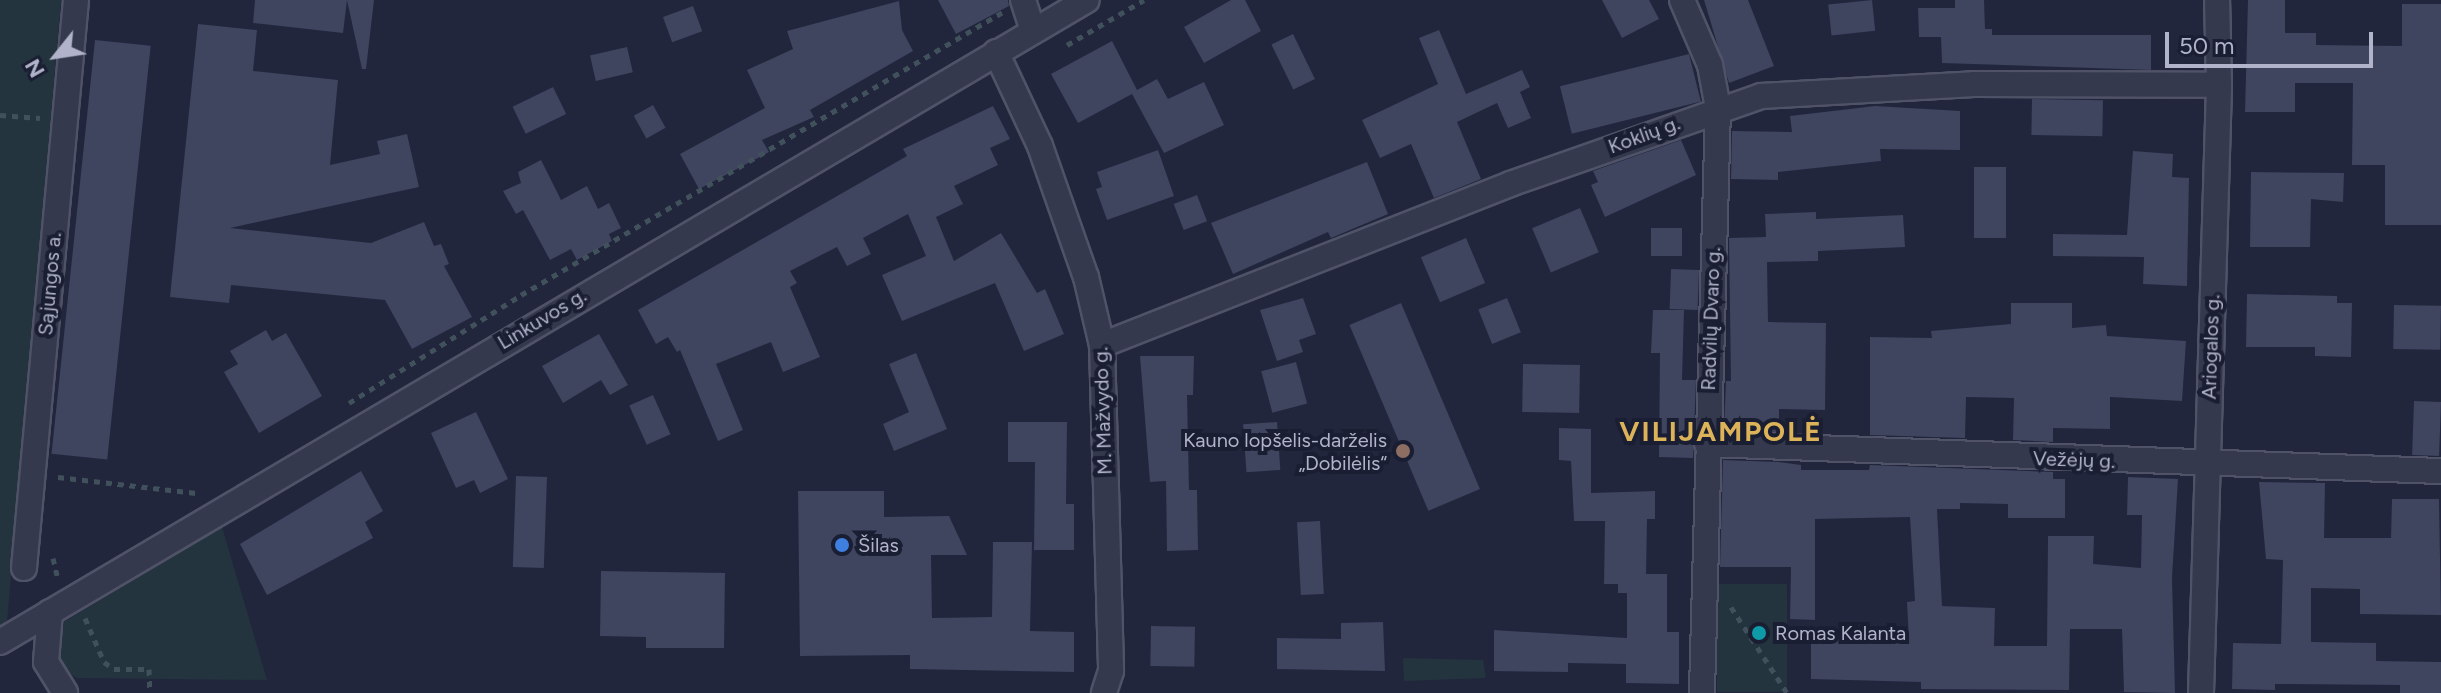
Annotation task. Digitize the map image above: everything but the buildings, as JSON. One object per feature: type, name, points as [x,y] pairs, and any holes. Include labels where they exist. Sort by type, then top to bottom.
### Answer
[{"type":"street","name":"Sąjungos a.","points":[[24,568],[76,0]]},
{"type":"street","points":[[1023,0],[1033,31]]},
{"type":"street","name":"Linkuvos g.","points":[[0,642],[1087,0]]},
{"type":"street","name":"Radvilų Dvaro g.","points":[[1682,0],[1710,65],[1718,108],[1702,693]]},
{"type":"street","name":"Ariogalos g.","points":[[2201,693],[2219,85],[2217,0]]},
{"type":"street","name":"M. Mažvydo g.","points":[[996,52],[1040,146],[1086,277],[1102,345],[1111,671],[1104,693]]},
{"type":"street","name":"Koklių g.","points":[[1102,345],[1718,108],[1761,96],[1974,84],[2219,85]]},
{"type":"street","name":"Vežėjų g.","points":[[1707,444],[2208,466],[2441,471]]},
{"type":"street","points":[[50,612],[46,662],[65,693]]},
{"type":"path","points":[[337,412],[521,295],[1023,0]]},
{"type":"path","points":[[0,115],[65,121]]},
{"type":"path","points":[[33,474],[196,493]]},
{"type":"path","points":[[186,500],[207,487]]},
{"type":"path","points":[[1705,565],[1787,693]]},
{"type":"path","points":[[60,575],[104,662],[114,669],[149,669],[150,693]]},
{"type":"shaded area","points":[[0,0],[61,0],[7,622],[0,626]]},
{"type":"shaded area","points":[[222,527],[267,680],[77,678],[63,670],[56,661],[64,622]]},
{"type":"shaded area","points":[[1717,584],[1787,584],[1787,692],[1717,692]]},
{"type":"shaded area","points":[[1403,658],[1483,660],[1486,678],[1404,681]]},
{"type":"place","name":"Kauno lopšelis-darželis „Dobilėlis“","points":[[1403,451]]},
{"type":"place","name":"Šilas","points":[[842,545]]},
{"type":"place","name":"Romas Kalanta","points":[[1759,633]]},
{"type":"district","name":"VILIJAMPOLĖ","points":[[1721,431]]}]
